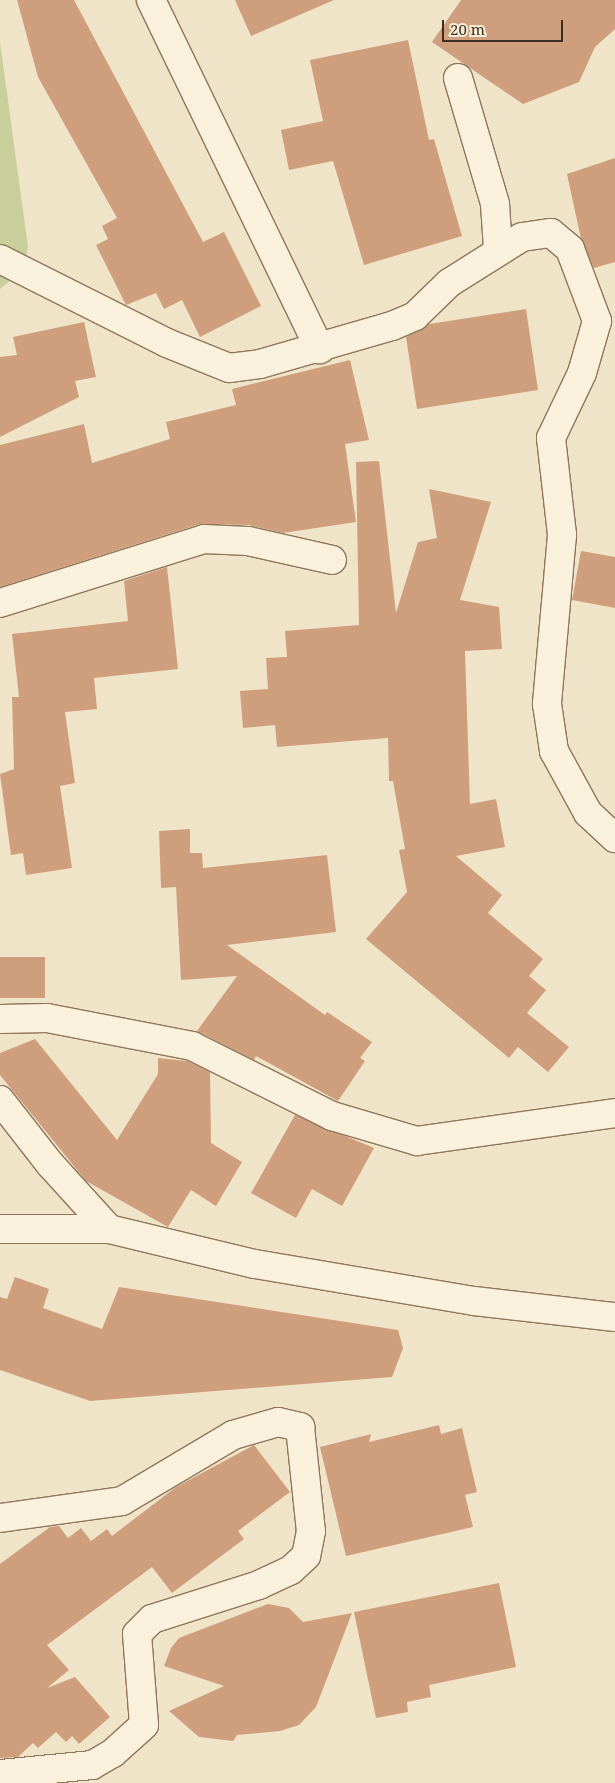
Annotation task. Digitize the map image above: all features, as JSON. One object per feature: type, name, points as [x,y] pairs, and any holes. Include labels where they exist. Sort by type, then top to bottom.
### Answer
[{"type":"street","points":[[151,0],[320,349]]},
{"type":"street","points":[[458,78],[495,204],[498,249]]},
{"type":"street","points":[[0,259],[167,343],[229,368],[320,349],[415,316],[449,283],[498,249],[522,236],[551,233],[570,249],[597,321],[582,373],[550,438],[562,535],[547,704],[554,752],[588,813],[615,838]]},
{"type":"street","points":[[0,604],[204,538],[248,541],[332,560]]},
{"type":"street","points":[[0,1019],[47,1018],[192,1046],[332,1116],[417,1141],[615,1113]]},
{"type":"street","points":[[0,1100],[50,1164],[109,1228]]},
{"type":"street","points":[[0,1229],[109,1228],[255,1264],[474,1301],[615,1317]]},
{"type":"street","points":[[0,1518],[122,1501],[233,1435],[278,1422],[300,1427],[311,1531],[306,1556],[291,1570],[259,1585],[152,1619],[137,1634],[144,1725],[113,1753],[92,1765],[0,1774]]},
{"type":"green space","points":[[0,42],[28,247],[23,270],[0,289]]},
{"type":"building","points":[[17,0],[74,0],[203,242],[224,232],[261,306],[200,337],[182,300],[164,309],[156,293],[126,305],[96,245],[108,239],[102,226],[117,218],[38,77]]},
{"type":"building","points":[[235,0],[334,0],[251,36]]},
{"type":"building","points":[[461,0],[615,0],[615,29],[595,47],[579,82],[523,104],[432,42]]},
{"type":"building","points":[[408,40],[429,140],[434,139],[462,236],[364,265],[333,161],[289,170],[281,130],[323,121],[310,60]]},
{"type":"building","points":[[615,158],[615,262],[594,268],[581,239],[567,174]]},
{"type":"building","points":[[526,309],[538,390],[417,409],[406,337],[429,324]]},
{"type":"building","points":[[84,322],[96,377],[75,381],[79,397],[0,437],[0,357],[17,355],[13,337]]},
{"type":"building","points":[[350,360],[369,440],[345,444],[356,522],[283,533],[249,525],[200,524],[0,587],[0,445],[84,424],[92,463],[170,439],[166,422],[236,405],[232,389]]},
{"type":"building","points":[[379,461],[396,613],[418,542],[437,538],[429,489],[491,502],[460,600],[499,607],[502,649],[465,651],[470,804],[496,799],[505,847],[456,856],[502,895],[488,913],[543,959],[529,976],[546,990],[527,1013],[569,1047],[548,1072],[518,1047],[509,1058],[366,939],[407,892],[399,850],[405,849],[393,781],[389,781],[388,738],[277,747],[275,725],[243,728],[240,691],[268,689],[266,658],[287,657],[285,631],[359,625],[356,462]]},
{"type":"building","points":[[581,551],[615,557],[615,608],[572,600]]},
{"type":"building","points":[[167,567],[178,669],[94,678],[97,709],[65,712],[75,783],[60,786],[72,868],[26,875],[23,853],[11,855],[0,774],[14,769],[12,697],[19,697],[12,634],[128,621],[124,581]]},
{"type":"building","points":[[190,829],[190,853],[202,853],[203,868],[327,855],[336,932],[227,945],[325,1015],[327,1012],[372,1042],[360,1058],[365,1061],[338,1101],[256,1056],[254,1060],[197,1031],[237,976],[181,980],[176,887],[161,888],[159,831]]},
{"type":"building","points":[[0,957],[45,957],[45,998],[0,998]]},
{"type":"building","points":[[35,1039],[117,1140],[158,1074],[158,1058],[187,1061],[210,1072],[211,1143],[242,1162],[216,1206],[191,1190],[168,1227],[86,1181],[0,1075],[0,1053]]},
{"type":"building","points":[[295,1115],[374,1148],[342,1206],[312,1189],[296,1218],[251,1193]]},
{"type":"building","points":[[15,1277],[49,1289],[43,1308],[102,1329],[119,1287],[398,1330],[403,1348],[392,1377],[90,1401],[0,1370],[0,1297],[7,1299]]},
{"type":"building","points":[[439,1425],[441,1434],[462,1428],[477,1492],[465,1495],[473,1527],[346,1556],[320,1447],[371,1434],[369,1442]]},
{"type":"building","points":[[254,1445],[290,1492],[238,1531],[244,1539],[172,1593],[152,1567],[47,1645],[69,1670],[47,1688],[75,1677],[110,1717],[79,1744],[72,1736],[66,1742],[56,1732],[38,1748],[33,1743],[18,1757],[0,1758],[0,1564],[50,1527],[59,1526],[68,1538],[81,1528],[91,1541],[107,1529],[112,1536],[176,1487]]},
{"type":"building","points":[[499,1583],[516,1667],[429,1685],[431,1697],[407,1702],[408,1712],[376,1718],[354,1612]]},
{"type":"building","points":[[268,1604],[289,1608],[303,1622],[352,1613],[316,1707],[299,1725],[280,1731],[237,1735],[233,1741],[199,1737],[169,1711],[224,1686],[164,1666],[171,1648],[179,1638]]}]
